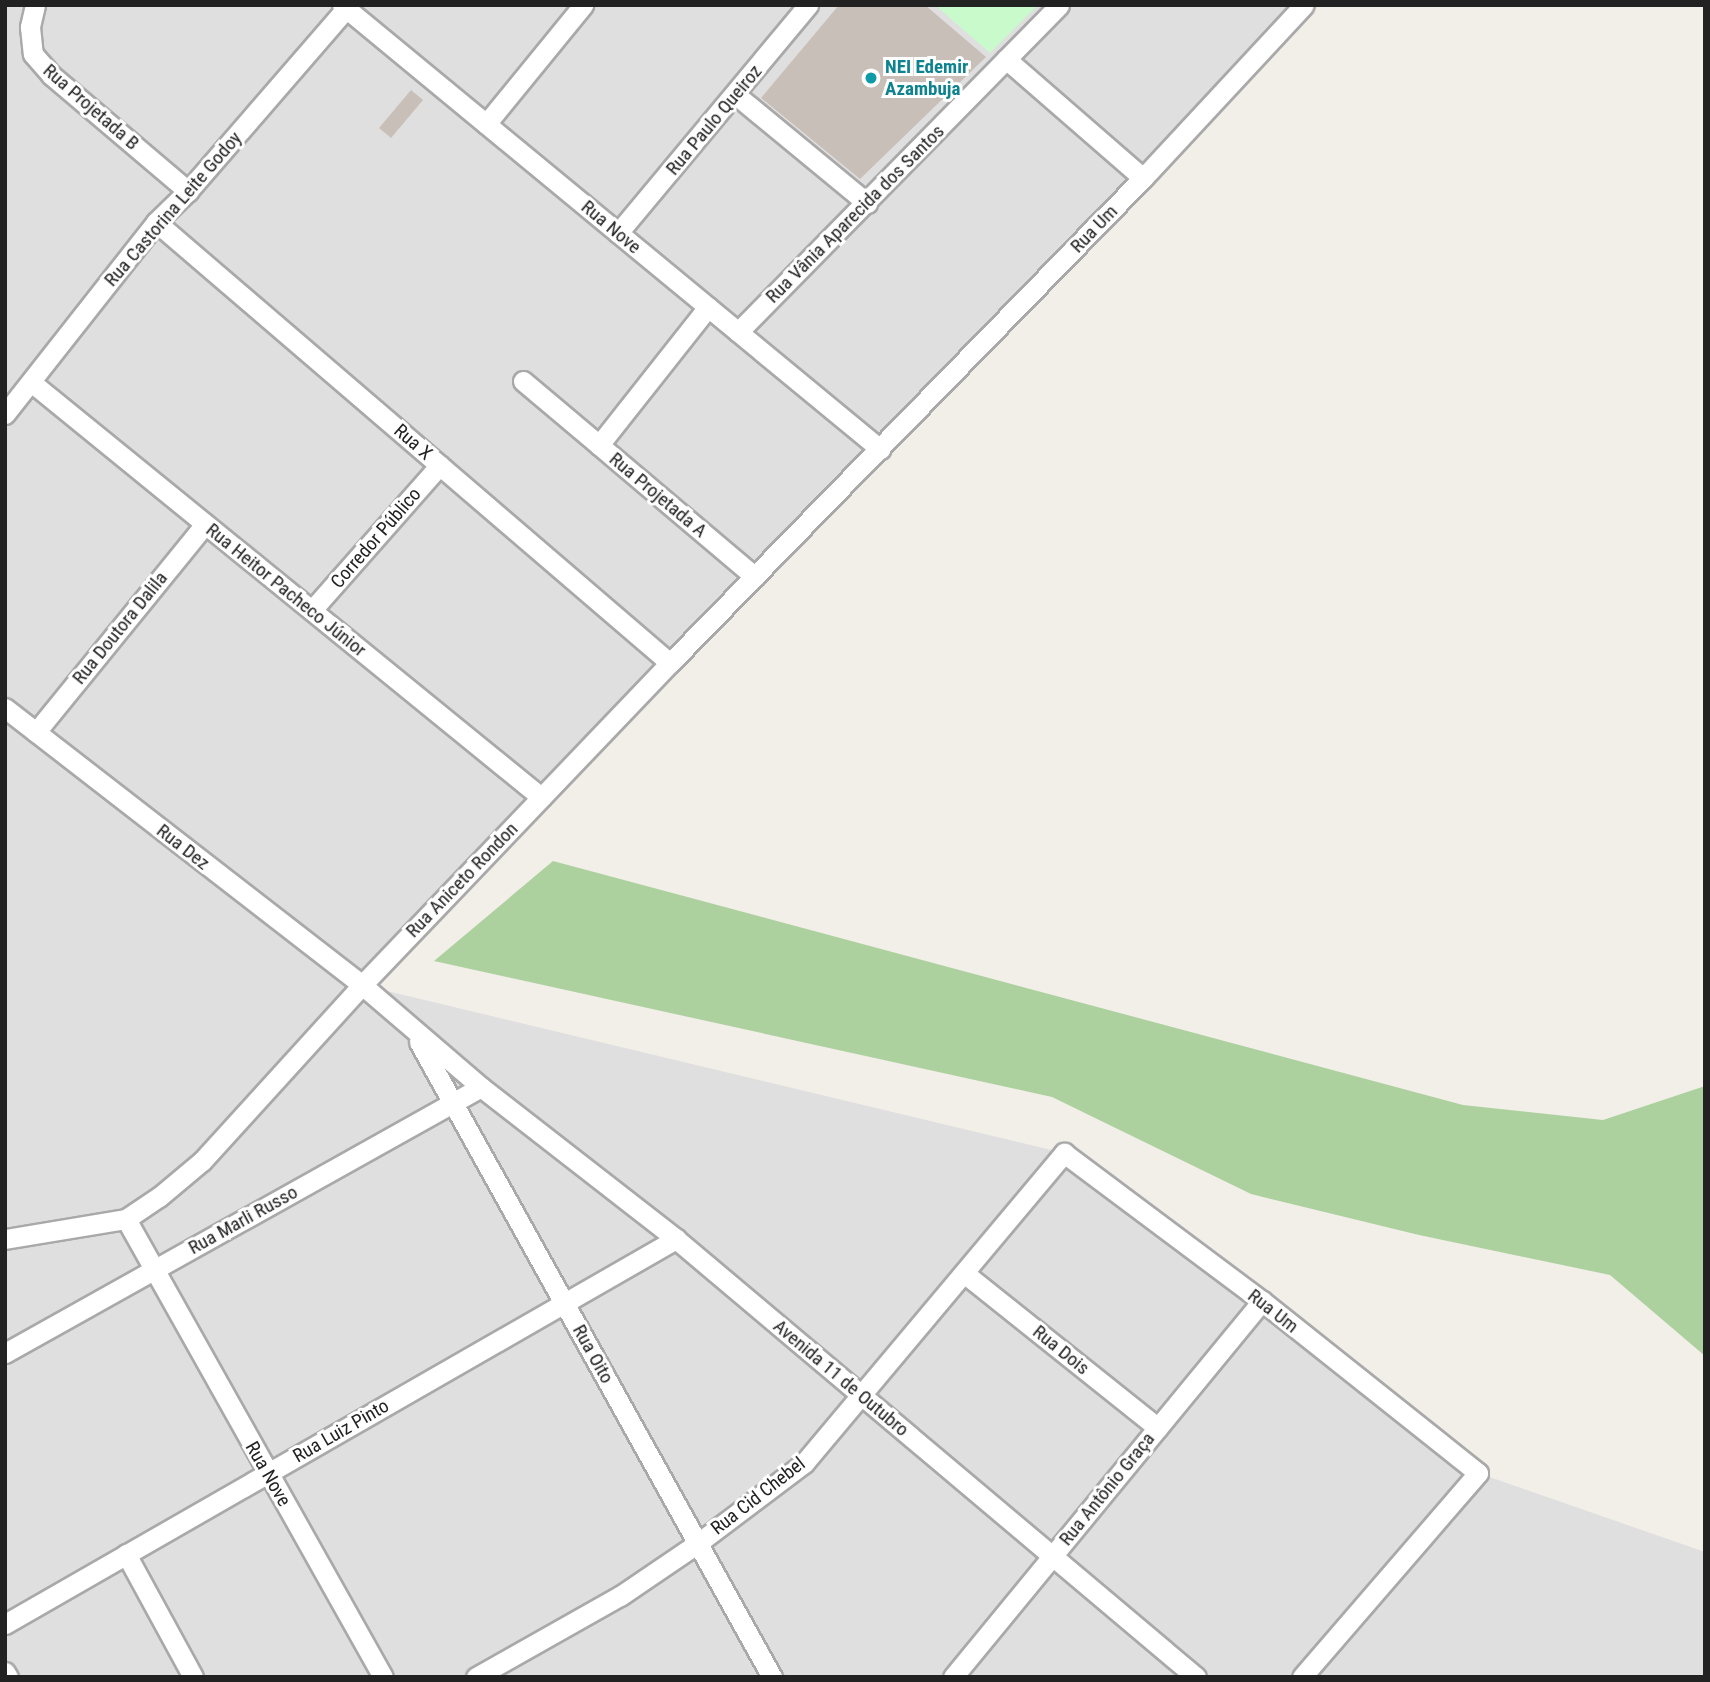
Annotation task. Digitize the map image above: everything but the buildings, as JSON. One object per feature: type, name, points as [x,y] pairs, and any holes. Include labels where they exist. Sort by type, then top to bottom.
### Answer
[{"type":"street","name":"Rua Projetada B","points":[[36,5],[30,27],[33,54],[42,65],[188,191]]},
{"type":"street","points":[[486,124],[583,5]]},
{"type":"street","name":"Rua Paulo Queiroz","points":[[618,233],[736,95],[808,5]]},
{"type":"street","name":"Rua Vânia Aparecida dos Santos","points":[[738,332],[1059,5]]},
{"type":"street","name":"Rua Um","points":[[880,449],[1143,178],[1304,5]]},
{"type":"street","name":"Rua Castorina Leite Godoy","points":[[5,414],[156,222],[188,191],[345,6]]},
{"type":"street","name":"Rua Nove","points":[[345,6],[880,449]]},
{"type":"street","points":[[1006,60],[1143,178]]},
{"type":"street","points":[[736,95],[867,203]]},
{"type":"street","name":"Rua X","points":[[156,222],[670,663]]},
{"type":"street","name":"Rua Projetada A","points":[[708,307],[599,445],[755,577]]},
{"type":"street","name":"Rua Heitor Pacheco Júnior","points":[[31,382],[541,797]]},
{"type":"street","points":[[523,382],[599,445]]},
{"type":"street","name":"Rua Aniceto Rondon","points":[[5,1239],[125,1219],[159,1198],[202,1161],[362,985],[541,797],[880,449]]},
{"type":"street","name":"Corredor Público","points":[[312,610],[439,465]]},
{"type":"street","name":"Rua Doutora Dalila","points":[[36,732],[205,524]]},
{"type":"street","name":"Rua Dez","points":[[5,708],[362,985],[413,1032]]},
{"type":"street","name":"Avenida 11 de Outubro","points":[[413,1032],[677,1239],[1196,1677]]},
{"type":"street","name":"Rua Oito","points":[[413,1032],[772,1677]]},
{"type":"street","name":"Rua Marli Russo","points":[[5,1353],[481,1087]]},
{"type":"street","name":"Rua Um","points":[[1064,1153],[1262,1301],[1478,1473],[1302,1677]]},
{"type":"street","name":"Rua Cid Chebel","points":[[476,1677],[620,1596],[698,1543],[804,1463],[1064,1153]]},
{"type":"street","name":"Rua Nove","points":[[125,1219],[383,1677]]},
{"type":"street","name":"Rua Luiz Pinto","points":[[5,1624],[677,1239]]},
{"type":"street","name":"Rua Dois","points":[[964,1273],[1158,1428]]},
{"type":"street","name":"Rua Antônio Graça","points":[[953,1677],[1262,1301]]},
{"type":"street","points":[[126,1554],[192,1677]]},
{"type":"street","points":[[5,1672],[8,1677]]},
{"type":"shaded area","points":[[5,5],[1304,5],[362,985],[1064,1153],[1478,1473],[1705,1552],[1705,1677],[5,1677]]},
{"type":"green space","points":[[935,5],[1038,5],[990,53]]},
{"type":"green space","points":[[553,861],[1463,1105],[1603,1120],[1705,1086],[1705,1356],[1610,1275],[1419,1235],[1251,1194],[1052,1097],[434,961]]},
{"type":"place","name":"NEI Edemir Azambuja","points":[[871,78]]}]
